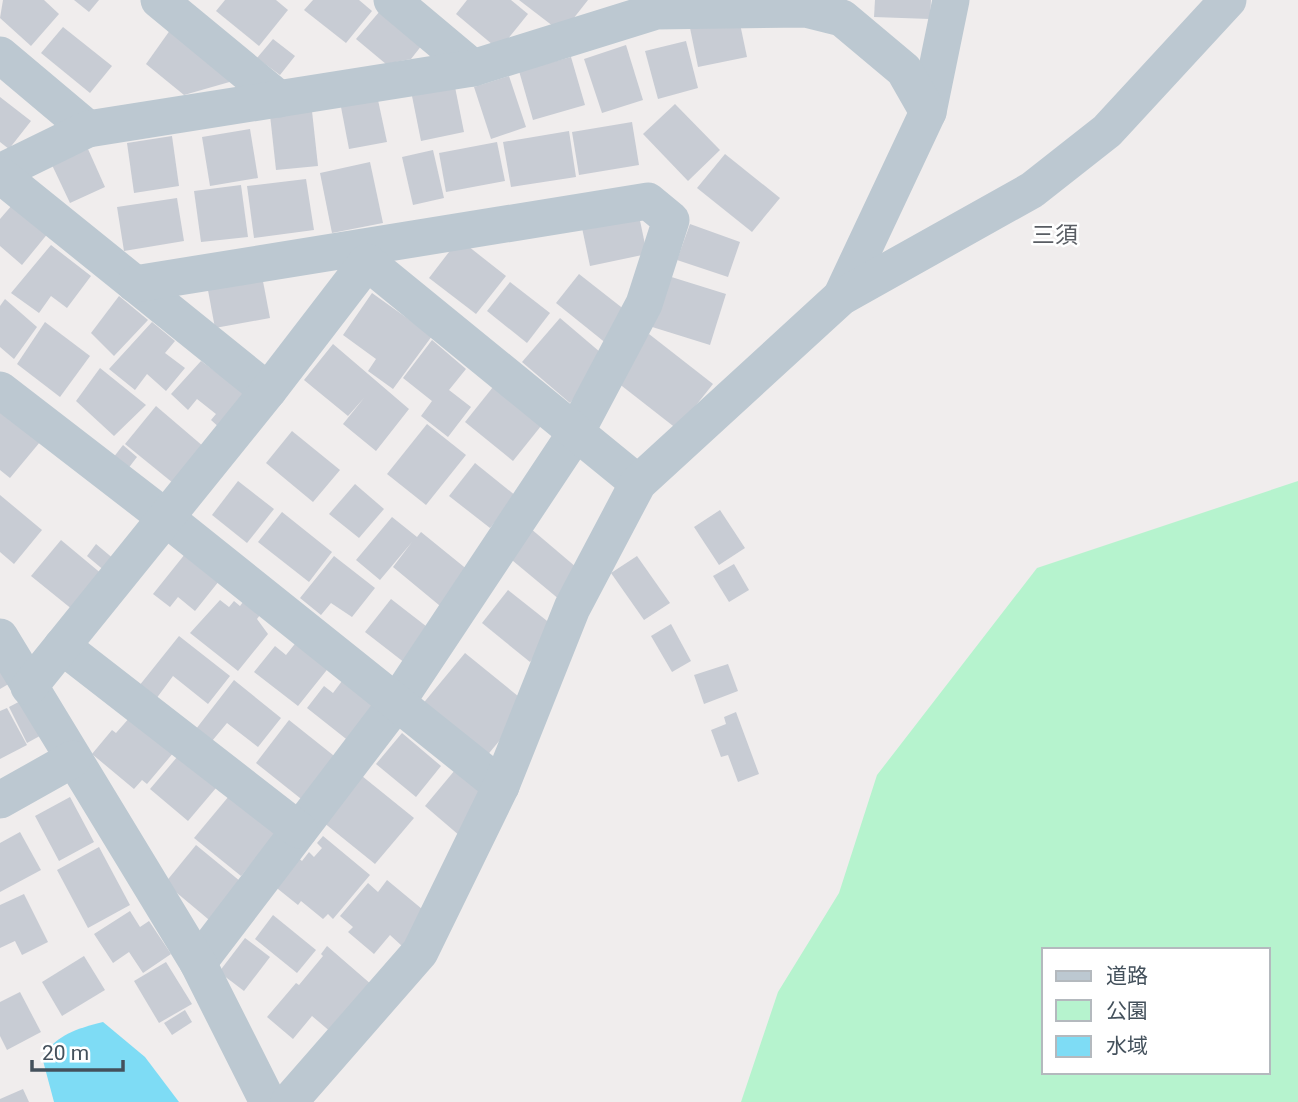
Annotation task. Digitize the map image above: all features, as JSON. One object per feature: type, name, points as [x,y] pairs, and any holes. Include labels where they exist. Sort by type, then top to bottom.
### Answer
[{"type":"street","points":[[159,0],[279,99]]},
{"type":"street","points":[[392,0],[472,68]]},
{"type":"street","points":[[841,297],[928,112],[951,0]]},
{"type":"street","points":[[289,1102],[420,952],[501,786],[572,608],[638,483],[841,297],[1032,190],[1107,131],[1228,0]]},
{"type":"street","points":[[268,391],[0,174],[88,129],[472,68],[649,5],[806,9],[842,18],[904,70],[928,112]]},
{"type":"street","points":[[0,55],[88,129]]},
{"type":"street","points":[[135,284],[366,255],[649,201],[671,220],[644,304],[575,434],[397,702],[198,963]]},
{"type":"street","points":[[366,255],[575,434],[638,483]]},
{"type":"street","points":[[29,687],[268,391],[366,255]]},
{"type":"street","points":[[0,390],[166,518],[501,786]]},
{"type":"street","points":[[0,637],[198,963],[268,1102]]},
{"type":"street","points":[[62,646],[299,830]]},
{"type":"street","points":[[0,800],[73,759]]},
{"type":"green space","points":[[1298,481],[1298,1102],[741,1102],[778,992],[839,893],[877,775],[1037,568]]},
{"type":"water","points":[[103,1022],[145,1057],[179,1102],[54,1102],[42,1057],[61,1038]]},
{"type":"building","points":[[3,0],[44,0],[59,14],[31,46],[0,18]]},
{"type":"building","points":[[74,0],[99,0],[89,12]]},
{"type":"building","points":[[225,0],[276,0],[288,10],[259,46],[216,11]]},
{"type":"building","points":[[313,0],[359,0],[372,11],[346,43],[304,10]]},
{"type":"building","points":[[467,0],[511,0],[528,14],[499,50],[456,14]]},
{"type":"building","points":[[519,0],[588,0],[562,33]]},
{"type":"building","points":[[875,0],[931,0],[930,19],[874,17]]},
{"type":"building","points":[[380,11],[422,45],[411,59],[386,64],[356,39]]},
{"type":"building","points":[[739,19],[747,57],[698,67],[690,28]]},
{"type":"building","points":[[173,26],[240,79],[184,95],[146,64]]},
{"type":"building","points":[[63,27],[112,66],[90,93],[41,53]]},
{"type":"building","points":[[273,39],[295,56],[280,75],[257,58]]},
{"type":"building","points":[[686,41],[698,88],[658,99],[645,51]]},
{"type":"building","points":[[626,45],[643,100],[602,113],[584,59]]},
{"type":"building","points":[[571,57],[585,105],[533,120],[519,71]]},
{"type":"building","points":[[509,76],[526,127],[491,139],[474,87]]},
{"type":"building","points":[[455,87],[464,132],[421,141],[412,96]]},
{"type":"building","points":[[0,97],[31,121],[9,149],[0,142]]},
{"type":"building","points":[[378,100],[387,142],[349,149],[341,107]]},
{"type":"building","points":[[675,104],[720,150],[688,181],[643,134]]},
{"type":"building","points":[[312,111],[318,166],[276,170],[270,115]]},
{"type":"building","points":[[632,122],[639,165],[579,175],[572,132]]},
{"type":"building","points":[[250,129],[258,178],[210,186],[202,137]]},
{"type":"building","points":[[569,131],[576,177],[511,187],[503,142]]},
{"type":"building","points":[[172,136],[179,186],[134,193],[127,143]]},
{"type":"building","points":[[497,142],[505,181],[446,192],[439,153]]},
{"type":"building","points":[[88,149],[105,187],[70,203],[52,165]]},
{"type":"building","points":[[433,150],[444,198],[413,205],[402,157]]},
{"type":"building","points":[[725,154],[780,198],[752,232],[697,188]]},
{"type":"building","points":[[370,162],[383,223],[332,233],[320,173]]},
{"type":"building","points":[[306,179],[314,230],[254,238],[247,186]]},
{"type":"building","points":[[241,185],[248,237],[201,242],[194,191]]},
{"type":"building","points":[[177,198],[184,241],[124,251],[117,207]]},
{"type":"building","points":[[13,204],[49,232],[22,265],[0,246],[0,219]]},
{"type":"building","points":[[638,211],[647,254],[590,266],[581,223]]},
{"type":"building","points":[[690,224],[740,242],[728,277],[677,260]]},
{"type":"building","points":[[459,239],[506,276],[476,314],[429,278]]},
{"type":"building","points":[[51,245],[91,276],[67,308],[51,296],[39,313],[11,293]]},
{"type":"building","points":[[579,274],[630,314],[607,344],[556,303]]},
{"type":"building","points":[[665,275],[726,294],[710,345],[649,326]]},
{"type":"building","points":[[262,276],[270,318],[215,328],[207,285]]},
{"type":"building","points":[[510,282],[550,313],[527,343],[487,311]]},
{"type":"building","points":[[372,293],[432,336],[393,389],[368,371],[376,359],[343,335]]},
{"type":"building","points":[[119,296],[148,320],[114,356],[91,333]]},
{"type":"building","points":[[5,299],[37,327],[14,359],[0,347],[0,306]]},
{"type":"building","points":[[560,318],[607,358],[570,403],[522,362]]},
{"type":"building","points":[[45,322],[90,356],[60,397],[17,364]]},
{"type":"building","points":[[152,322],[175,341],[165,353],[185,368],[166,391],[147,374],[135,390],[109,369]]},
{"type":"building","points":[[649,334],[713,384],[677,429],[613,379]]},
{"type":"building","points":[[432,340],[466,369],[449,390],[471,407],[448,437],[421,416],[432,401],[403,378]]},
{"type":"building","points":[[333,344],[409,409],[376,451],[343,424],[364,398],[348,416],[304,380]]},
{"type":"building","points":[[201,361],[247,395],[221,429],[211,420],[216,414],[197,399],[188,410],[171,394]]},
{"type":"building","points":[[100,368],[146,405],[114,436],[76,401]]},
{"type":"building","points":[[493,387],[541,426],[513,461],[465,422]]},
{"type":"building","points":[[156,406],[204,447],[173,483],[125,444]]},
{"type":"building","points":[[0,408],[40,442],[10,478],[0,470]]},
{"type":"building","points":[[427,424],[466,455],[426,505],[387,474]]},
{"type":"building","points":[[292,431],[340,470],[313,502],[266,463]]},
{"type":"building","points":[[123,445],[137,457],[127,470],[113,458]]},
{"type":"building","points":[[475,463],[516,496],[490,528],[449,496]]},
{"type":"building","points":[[238,481],[274,509],[247,543],[212,515]]},
{"type":"building","points":[[355,484],[384,509],[359,538],[329,514]]},
{"type":"building","points":[[0,495],[42,530],[14,564],[0,552]]},
{"type":"building","points":[[720,510],[745,548],[719,565],[694,527]]},
{"type":"building","points":[[282,512],[332,552],[309,582],[258,542]]},
{"type":"building","points":[[392,517],[417,537],[421,532],[474,575],[445,610],[393,567],[412,542],[380,580],[356,560]]},
{"type":"building","points":[[530,528],[583,573],[560,600],[506,555]]},
{"type":"building","points":[[61,540],[103,575],[73,610],[31,576]]},
{"type":"building","points":[[96,544],[115,560],[106,572],[87,556]]},
{"type":"building","points":[[185,554],[219,581],[195,611],[178,597],[170,607],[153,594]]},
{"type":"building","points":[[334,556],[375,588],[352,617],[331,603],[321,615],[300,598]]},
{"type":"building","points":[[637,556],[670,603],[644,620],[611,573]]},
{"type":"building","points":[[734,564],[749,590],[729,602],[713,576]]},
{"type":"building","points":[[508,590],[556,628],[530,662],[482,623]]},
{"type":"building","points":[[391,599],[431,630],[405,663],[365,632]]},
{"type":"building","points":[[220,600],[229,607],[234,601],[240,606],[243,602],[260,615],[257,619],[268,634],[238,671],[190,633]]},
{"type":"building","points":[[671,624],[691,661],[672,672],[651,636]]},
{"type":"building","points":[[179,636],[230,676],[208,704],[173,676],[156,699],[139,686]]},
{"type":"building","points":[[298,640],[330,666],[298,706],[254,672],[275,646],[286,655]]},
{"type":"building","points":[[465,653],[529,705],[485,758],[421,706]]},
{"type":"building","points":[[0,662],[12,682],[0,689]]},
{"type":"building","points":[[728,664],[738,691],[704,704],[694,675]]},
{"type":"building","points":[[345,677],[377,707],[350,742],[307,708],[324,686],[333,693]]},
{"type":"building","points":[[234,680],[281,718],[258,747],[227,723],[212,741],[196,729]]},
{"type":"building","points":[[28,697],[47,732],[27,743],[9,707]]},
{"type":"building","points":[[7,708],[27,745],[0,759],[0,711]]},
{"type":"building","points":[[736,712],[759,774],[738,782],[728,755],[721,757],[711,730],[726,724],[724,717]]},
{"type":"building","points":[[131,716],[174,752],[147,784],[142,780],[134,789],[92,754],[112,730],[116,733]]},
{"type":"building","points":[[289,720],[343,763],[310,806],[256,763]]},
{"type":"building","points":[[402,733],[441,766],[416,797],[376,764]]},
{"type":"building","points":[[178,756],[216,788],[188,821],[150,789]]},
{"type":"building","points":[[460,764],[478,778],[484,807],[460,836],[425,806]]},
{"type":"building","points":[[362,776],[414,818],[375,864],[323,822]]},
{"type":"building","points":[[234,790],[281,828],[241,876],[194,838]]},
{"type":"building","points":[[70,797],[94,842],[59,861],[35,816]]},
{"type":"building","points":[[20,832],[41,870],[0,892],[0,843]]},
{"type":"building","points":[[323,836],[370,875],[333,919],[328,914],[323,919],[301,901],[298,905],[273,885],[297,857],[302,861],[309,852],[314,857],[322,848],[317,843]]},
{"type":"building","points":[[196,845],[246,886],[214,924],[165,883]]},
{"type":"building","points":[[99,847],[130,905],[88,928],[57,870]]},
{"type":"building","points":[[387,880],[428,914],[402,946],[390,935],[374,954],[348,932],[353,927],[340,916],[368,883],[378,892]]},
{"type":"building","points":[[24,894],[48,942],[22,955],[15,941],[0,948],[0,905]]},
{"type":"building","points":[[130,911],[140,927],[149,921],[171,954],[143,973],[129,952],[113,963],[94,934]]},
{"type":"building","points":[[273,915],[316,950],[297,973],[255,939]]},
{"type":"building","points":[[245,938],[270,957],[244,991],[219,972]]},
{"type":"building","points":[[327,946],[372,985],[332,1033],[312,1016],[293,1039],[267,1017],[296,983],[299,985],[323,956],[321,954]]},
{"type":"building","points":[[84,956],[105,990],[62,1016],[42,982]]},
{"type":"building","points":[[166,962],[192,1004],[159,1023],[134,981]]},
{"type":"building","points":[[20,992],[41,1032],[7,1050],[0,1036],[0,1002]]},
{"type":"building","points":[[185,1010],[192,1022],[172,1035],[164,1023]]},
{"type":"building","points":[[23,1089],[29,1102],[0,1102],[0,1099]]},
{"type":"district","name":"三須","points":[[1055,235]]}]
